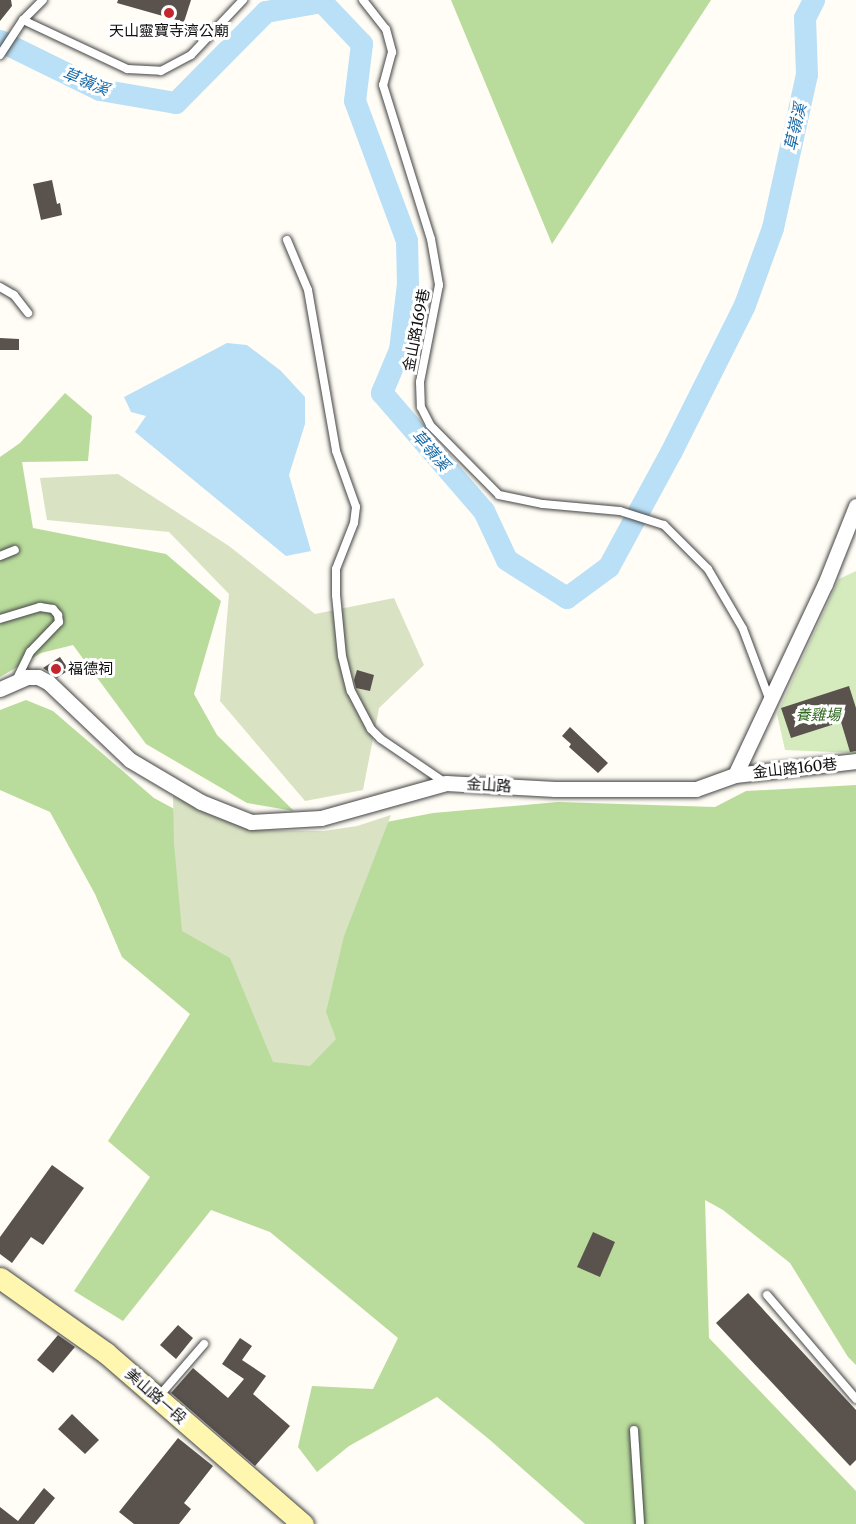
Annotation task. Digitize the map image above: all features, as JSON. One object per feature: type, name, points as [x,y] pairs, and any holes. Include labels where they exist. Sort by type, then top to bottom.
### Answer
[{"type":"street","points":[[735,775],[825,584],[856,506]]},
{"type":"street","name":"金山路","points":[[16,680],[38,677],[48,682],[130,760],[201,802],[251,822],[321,818],[446,783],[555,789],[696,789],[735,775]]},
{"type":"street","points":[[0,689],[16,680]]},
{"type":"street","name":"金山路160巷","points":[[735,775],[856,761]]},
{"type":"street","name":"美山路一段","points":[[0,1278],[106,1353],[303,1524]]},
{"type":"lane","points":[[0,55],[23,20],[43,0]]},
{"type":"lane","points":[[23,20],[127,69],[161,71],[191,56],[243,0]]},
{"type":"lane","name":"金山路169巷","points":[[363,0],[386,29],[392,52],[383,85],[431,239],[439,285],[420,382],[421,407],[430,425],[499,495],[543,504],[620,511],[664,525],[708,569],[743,629],[770,702]]},
{"type":"lane","points":[[287,240],[308,290],[336,451],[356,507],[354,523],[336,569],[342,656],[351,691],[367,723],[381,739],[446,783]]},
{"type":"lane","points":[[0,286],[14,295],[28,313]]},
{"type":"lane","points":[[0,556],[15,550]]},
{"type":"lane","points":[[0,619],[40,607],[52,609],[58,615],[58,622],[30,652],[16,680]]},
{"type":"lane","points":[[767,1295],[856,1399]]},
{"type":"lane","points":[[158,1397],[204,1344]]},
{"type":"lane","points":[[634,1430],[640,1524]]},
{"type":"green space","points":[[451,0],[711,0],[552,244]]},
{"type":"green space","points":[[65,393],[92,416],[88,461],[22,462],[33,528],[166,554],[221,601],[194,694],[217,735],[294,811],[247,803],[146,744],[73,645],[41,653],[0,677],[0,457],[20,443]]},
{"type":"green space","points":[[118,474],[229,546],[315,614],[394,598],[424,665],[379,708],[363,790],[305,801],[220,701],[229,594],[169,532],[47,520],[40,478]]},
{"type":"green space","name":"養雞場","points":[[856,571],[856,753],[785,750],[777,714],[839,579]]},
{"type":"green space","points":[[26,700],[53,711],[154,798],[248,849],[433,813],[558,802],[715,807],[746,791],[856,785],[856,1365],[848,1357],[790,1263],[723,1210],[705,1200],[709,1338],[856,1491],[856,1524],[585,1524],[490,1440],[437,1397],[349,1446],[317,1472],[298,1447],[312,1386],[373,1389],[398,1338],[270,1232],[211,1210],[123,1321],[74,1291],[150,1177],[108,1141],[190,1014],[122,957],[95,894],[50,812],[0,790],[0,710]]},
{"type":"green space","points":[[173,795],[216,816],[254,830],[324,831],[357,826],[391,815],[344,936],[326,1012],[336,1039],[310,1066],[273,1062],[230,958],[182,931],[174,844]]},
{"type":"water","points":[[227,343],[247,345],[281,371],[305,397],[305,424],[289,475],[311,551],[286,556],[135,432],[146,416],[131,412],[124,397]]},
{"type":"building","points":[[0,0],[11,0],[12,6],[0,21]]},
{"type":"building","name":"天山靈寶寺濟公廟","points":[[118,0],[191,0],[184,22],[117,3]]},
{"type":"building","points":[[52,180],[62,215],[41,220],[33,184]]},
{"type":"building","points":[[0,338],[19,339],[19,350],[0,350]]},
{"type":"building","name":"福德祠","points":[[60,657],[69,670],[57,678],[43,668]]},
{"type":"building","points":[[357,670],[374,675],[370,691],[356,688],[354,680]]},
{"type":"building","points":[[849,686],[856,708],[856,751],[850,752],[841,722],[791,738],[781,708]]},
{"type":"building","points":[[570,727],[608,763],[598,773],[569,747],[571,744],[562,736]]},
{"type":"building","points":[[52,1165],[84,1188],[43,1245],[31,1237],[12,1263],[0,1254],[0,1237]]},
{"type":"building","points":[[593,1232],[615,1242],[600,1277],[577,1267]]},
{"type":"building","points":[[748,1293],[856,1410],[856,1460],[850,1466],[716,1323]]},
{"type":"building","points":[[178,1325],[193,1338],[176,1359],[160,1345]]},
{"type":"building","points":[[58,1335],[75,1347],[53,1373],[37,1360]]},
{"type":"building","points":[[240,1338],[252,1346],[242,1360],[266,1376],[253,1394],[290,1426],[255,1466],[171,1393],[193,1368],[228,1398],[244,1379],[222,1364]]},
{"type":"building","points":[[72,1414],[99,1440],[85,1454],[58,1429]]},
{"type":"building","points":[[178,1438],[213,1466],[184,1503],[191,1509],[179,1524],[134,1524],[119,1512]]},
{"type":"building","points":[[44,1488],[55,1498],[34,1524],[0,1524],[0,1507],[18,1521]]},
{"type":"waterway","name":"草嶺溪","points":[[0,41],[100,90],[176,103],[266,12],[322,2],[362,44],[355,101],[407,241],[408,284],[400,350],[382,393],[484,511],[507,560],[567,598],[609,567],[671,453],[745,305],[773,228],[807,75],[805,18],[814,0]]},
{"type":"place","name":"天山靈寶寺濟公廟","points":[[169,13]]},
{"type":"place","name":"福德祠","points":[[56,669]]}]
